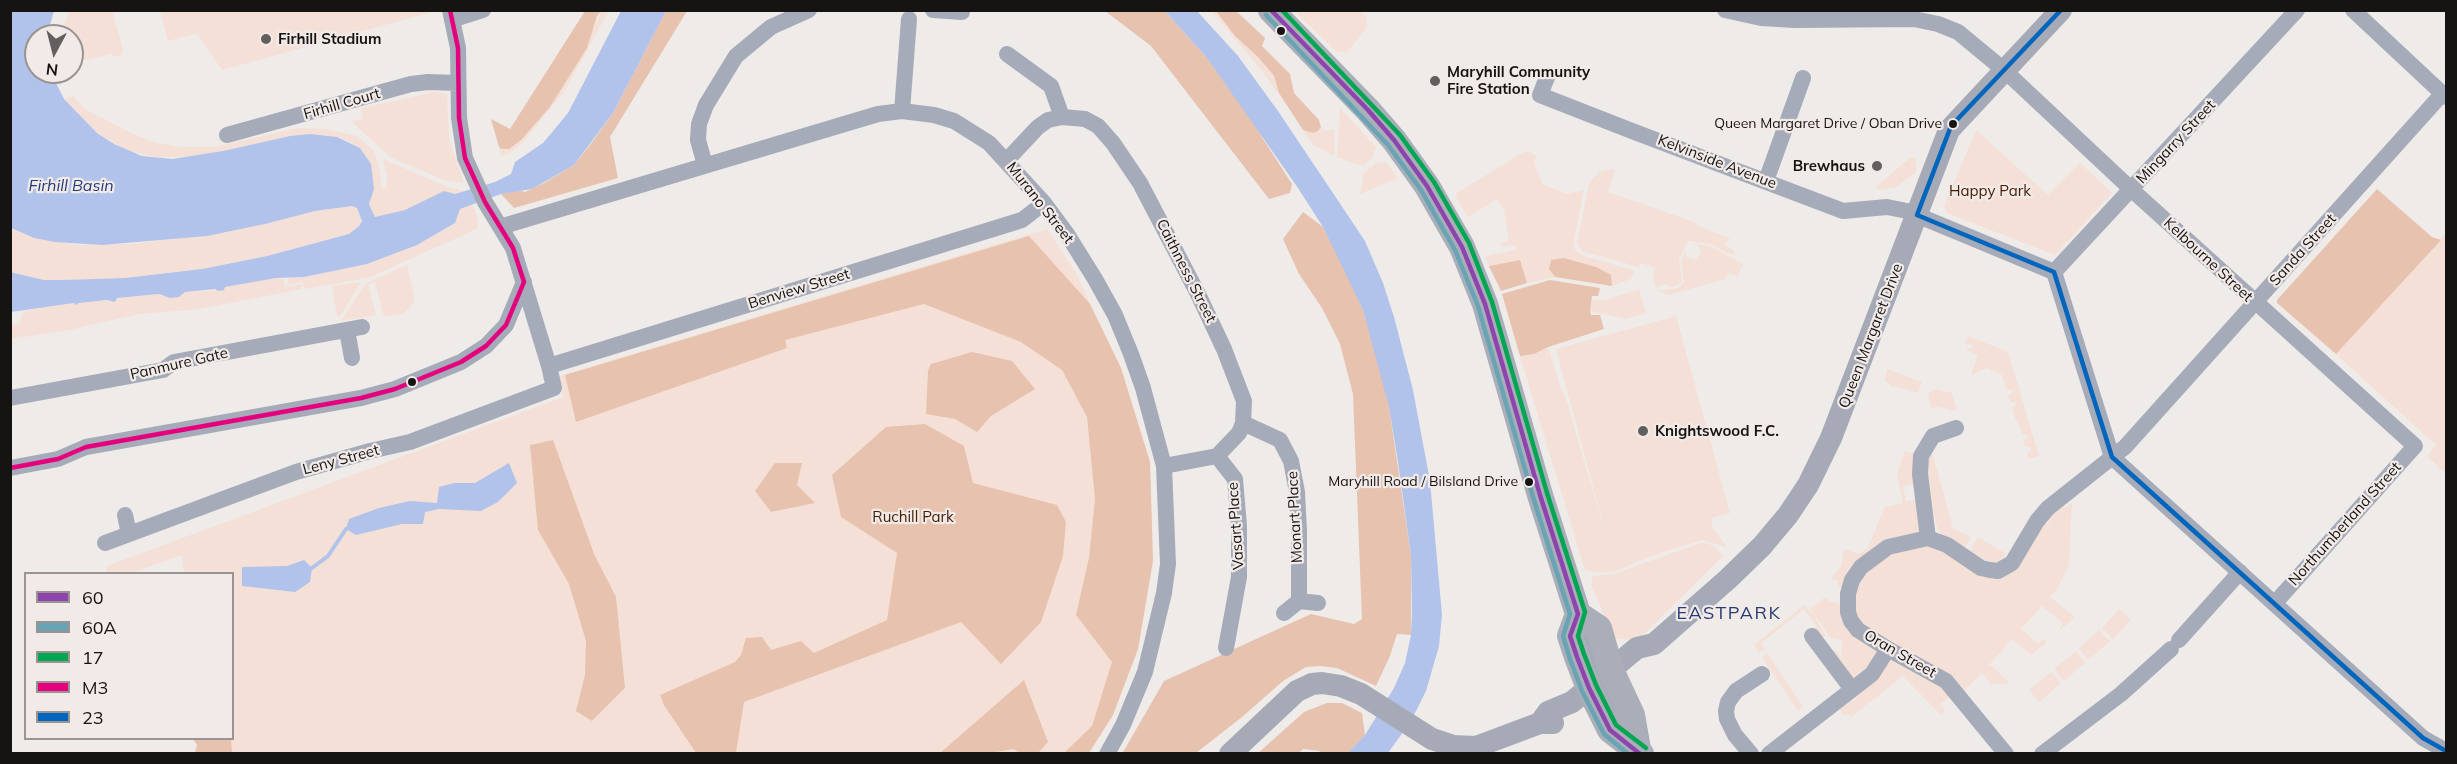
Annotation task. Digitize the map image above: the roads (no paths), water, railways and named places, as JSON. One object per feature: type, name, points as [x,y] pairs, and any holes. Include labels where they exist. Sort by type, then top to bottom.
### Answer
[{"type":"main road","points":[[1270,10],[1328,67],[1394,140],[1420,173],[1453,230],[1485,304],[1524,442],[1578,614],[1599,628],[1603,686],[1632,715],[1639,751]]},
{"type":"main road","name":"Queen Margaret Drive","points":[[1465,751],[1540,723],[1548,712],[1603,686],[1637,648],[1654,644],[1762,546],[1780,526],[1802,494],[1826,450],[1951,126],[2061,10]]},
{"type":"main road","points":[[1230,753],[1297,691],[1312,684],[1322,683],[1350,689],[1375,701],[1432,739],[1465,751]]},
{"type":"street","points":[[483,10],[451,15],[459,56],[460,135],[473,181],[513,248],[549,366]]},
{"type":"street","points":[[705,165],[698,140],[699,124],[706,105],[736,56],[771,27],[809,10]]},
{"type":"street","points":[[933,10],[962,12]]},
{"type":"street","name":"Kelbourne Street","points":[[1725,10],[1761,18],[1795,20],[1883,18],[1922,21],[1958,32],[2004,70],[2255,303],[2415,446]]},
{"type":"street","name":"Mingarry Street","points":[[2054,272],[2297,10]]},
{"type":"street","points":[[2353,10],[2445,95]]},
{"type":"street","points":[[902,111],[908,13]]},
{"type":"street","points":[[1007,54],[1051,86],[1062,117],[1048,120],[1038,127],[1007,160]]},
{"type":"street","name":"Kelvinside Avenue","points":[[1548,75],[1540,95],[1844,211],[1887,207],[1917,215],[2054,272]]},
{"type":"street","points":[[1766,181],[1803,78]]},
{"type":"street","name":"Firhill Court","points":[[227,135],[411,84],[458,83]]},
{"type":"street","name":"Sanda Street","points":[[2112,457],[2125,447],[2445,95]]},
{"type":"street","name":"Murano Street","points":[[500,227],[853,120],[902,111],[926,113],[954,121],[989,143],[1044,203],[1067,234],[1114,315],[1143,388],[1164,466],[1168,555],[1164,593],[1145,672],[1123,725],[1107,753]]},
{"type":"street","name":"Caithness Street","points":[[1062,117],[1073,117],[1098,126],[1140,183],[1224,349],[1244,400],[1243,423]]},
{"type":"street","name":"Benview Street","points":[[549,366],[1024,220],[1044,203]]},
{"type":"street","points":[[2054,272],[2112,457],[2423,738],[2446,751]]},
{"type":"street","points":[[10,468],[58,459],[86,447],[362,398],[395,389],[461,362],[486,346],[500,334],[509,320],[524,282]]},
{"type":"street","name":"Panmure Gate","points":[[10,398],[163,370],[174,362],[354,329],[352,358]]},
{"type":"street","name":"Leny Street","points":[[105,543],[296,472],[410,442],[554,388],[549,366]]},
{"type":"street","points":[[1164,466],[1217,456],[1239,433],[1243,423]]},
{"type":"street","name":"Monart Place","points":[[1243,423],[1280,440],[1292,461],[1297,492],[1299,531],[1299,601]]},
{"type":"street","points":[[1956,428],[1933,436],[1922,456],[1920,474],[1928,538],[1947,545],[1981,568],[1998,571],[2012,563],[2048,508],[2112,457]]},
{"type":"street","name":"Northumberland Street","points":[[2275,603],[2415,446]]},
{"type":"street","name":"Vasart Place","points":[[1217,456],[1235,480],[1239,526],[1238,620],[1226,648]]},
{"type":"street","points":[[125,515],[129,534]]},
{"type":"street","name":"Oran Street","points":[[1928,538],[1888,547],[1861,567],[1852,580],[1848,594],[1848,612],[1851,621],[1858,630],[1888,649],[1946,681],[2006,753]]},
{"type":"street","points":[[2042,753],[2121,694],[2175,645],[2240,572]]},
{"type":"street","points":[[1284,613],[1299,601],[1318,603]]},
{"type":"street","points":[[1812,636],[1851,688]]},
{"type":"street","points":[[1769,753],[1872,674],[1888,649]]},
{"type":"street","points":[[1750,753],[1735,735],[1727,719],[1726,711],[1728,702],[1736,691],[1762,674]]},
{"type":"water","name":"Firhill Basin","points":[[11,11],[54,11],[50,24],[24,24],[24,84],[56,84],[64,99],[97,133],[114,144],[142,156],[172,159],[223,151],[290,136],[310,134],[337,137],[360,148],[371,164],[374,189],[369,204],[375,217],[405,210],[444,191],[455,194],[495,182],[511,174],[515,162],[543,143],[568,113],[621,11],[666,11],[613,113],[574,165],[532,189],[501,194],[460,209],[455,223],[417,245],[367,264],[304,277],[276,278],[225,287],[224,290],[218,291],[215,289],[185,292],[179,297],[170,298],[159,294],[117,298],[115,302],[107,300],[76,305],[74,303],[11,312],[10,272],[44,280],[63,280],[125,278],[202,269],[267,256],[349,234],[362,221],[357,208],[352,206],[315,211],[207,236],[102,245],[55,242],[34,238],[11,228]]},
{"type":"water","points":[[1165,11],[1197,11],[1238,56],[1278,111],[1365,241],[1383,283],[1394,317],[1413,390],[1430,481],[1442,615],[1439,646],[1426,691],[1411,721],[1388,753],[1348,753],[1365,735],[1394,688],[1405,663],[1411,635],[1412,611],[1411,555],[1398,462],[1389,407],[1363,310],[1323,227],[1298,188],[1207,58]]},
{"type":"water","points":[[509,463],[517,483],[498,502],[481,511],[439,509],[425,512],[423,524],[402,524],[356,535],[346,529],[349,519],[379,508],[410,501],[437,503],[439,487],[454,483],[475,483]]},
{"type":"water","points":[[304,560],[312,568],[310,582],[295,592],[242,586],[242,567],[287,566]]},
{"type":"waterway","points":[[312,568],[328,556],[346,529]]},
{"type":"place","name":"Firhill Stadium","points":[[266,39]]},
{"type":"place","name":"Maryhill Community Fire Station","points":[[1435,81]]},
{"type":"place","name":"Queen Margaret Drive / Oban Drive","points":[[1953,124]]},
{"type":"place","name":"Brewhaus","points":[[1877,166]]},
{"type":"place","name":"Knightswood F.C.","points":[[1643,431]]},
{"type":"place","name":"Maryhill Road / Bilsland Drive","points":[[1529,482]]},
{"type":"district","name":"EASTPARK","points":[[1729,614]]},
{"type":"park label","name":"Happy Park","points":[[1990,191]]},
{"type":"park label","name":"Ruchill Park","points":[[913,517]]}]
